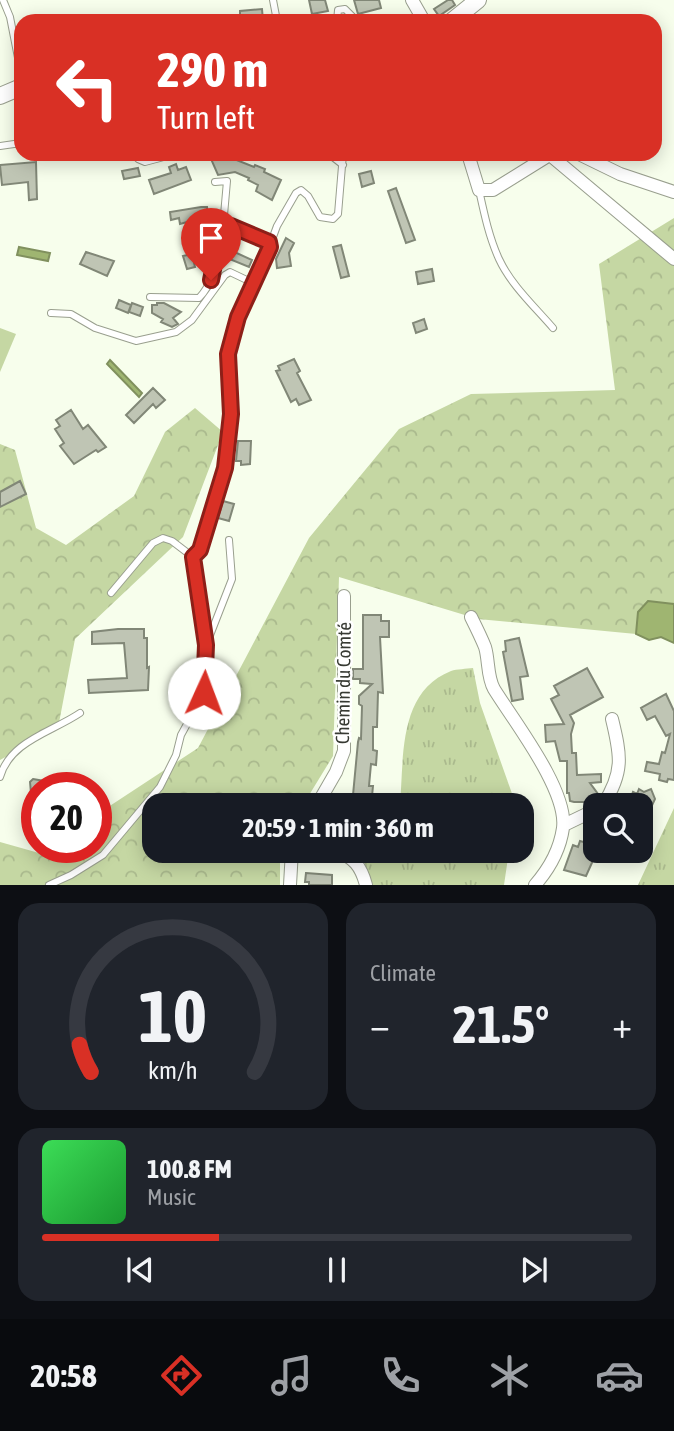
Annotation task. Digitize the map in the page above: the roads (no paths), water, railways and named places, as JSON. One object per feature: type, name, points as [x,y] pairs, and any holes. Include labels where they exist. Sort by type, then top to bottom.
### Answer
[{"type":"street","points":[[461,14],[478,0]]},
{"type":"street","points":[[470,161],[479,190],[493,190],[540,161]]},
{"type":"street","points":[[557,161],[674,259]]},
{"type":"street","points":[[593,161],[620,174],[674,192]]},
{"type":"street","name":"Chemin du Comté","points":[[324,793],[344,751],[344,596]]},
{"type":"street","points":[[471,617],[485,648],[492,685],[536,751],[559,803],[564,825],[557,850],[546,872],[535,885]]},
{"type":"street","points":[[610,793],[616,781],[620,753],[612,719]]},
{"type":"street","points":[[564,825],[583,816]]},
{"type":"street","points":[[290,885],[291,863]]},
{"type":"street","points":[[357,863],[362,870],[366,885]]},
{"type":"lane","points":[[3,0],[14,37]]},
{"type":"lane","points":[[338,14],[338,10],[345,9],[350,14]]},
{"type":"lane","points":[[338,161],[343,165]]},
{"type":"lane","points":[[193,557],[200,550],[225,468],[231,414],[228,354],[238,317],[276,226],[296,193],[301,190],[308,196],[320,217],[333,219],[338,214],[343,161]]},
{"type":"lane","points":[[215,182],[227,181],[224,215],[227,226]]},
{"type":"lane","points":[[479,190],[499,259],[515,283],[554,328]]},
{"type":"lane","points":[[150,298],[198,298],[211,280],[218,235],[224,226],[269,242],[270,245]]},
{"type":"lane","points":[[51,313],[71,314],[95,328],[136,341],[176,332],[206,303],[225,275],[230,272],[253,282]]},
{"type":"lane","points":[[49,885],[103,855],[160,787],[176,755],[181,735],[204,693],[206,645],[193,557],[172,541],[163,538],[153,543],[111,593]]},
{"type":"lane","points":[[206,645],[232,579],[229,540]]},
{"type":"lane","points":[[0,777],[3,767],[19,746],[80,713]]}]
